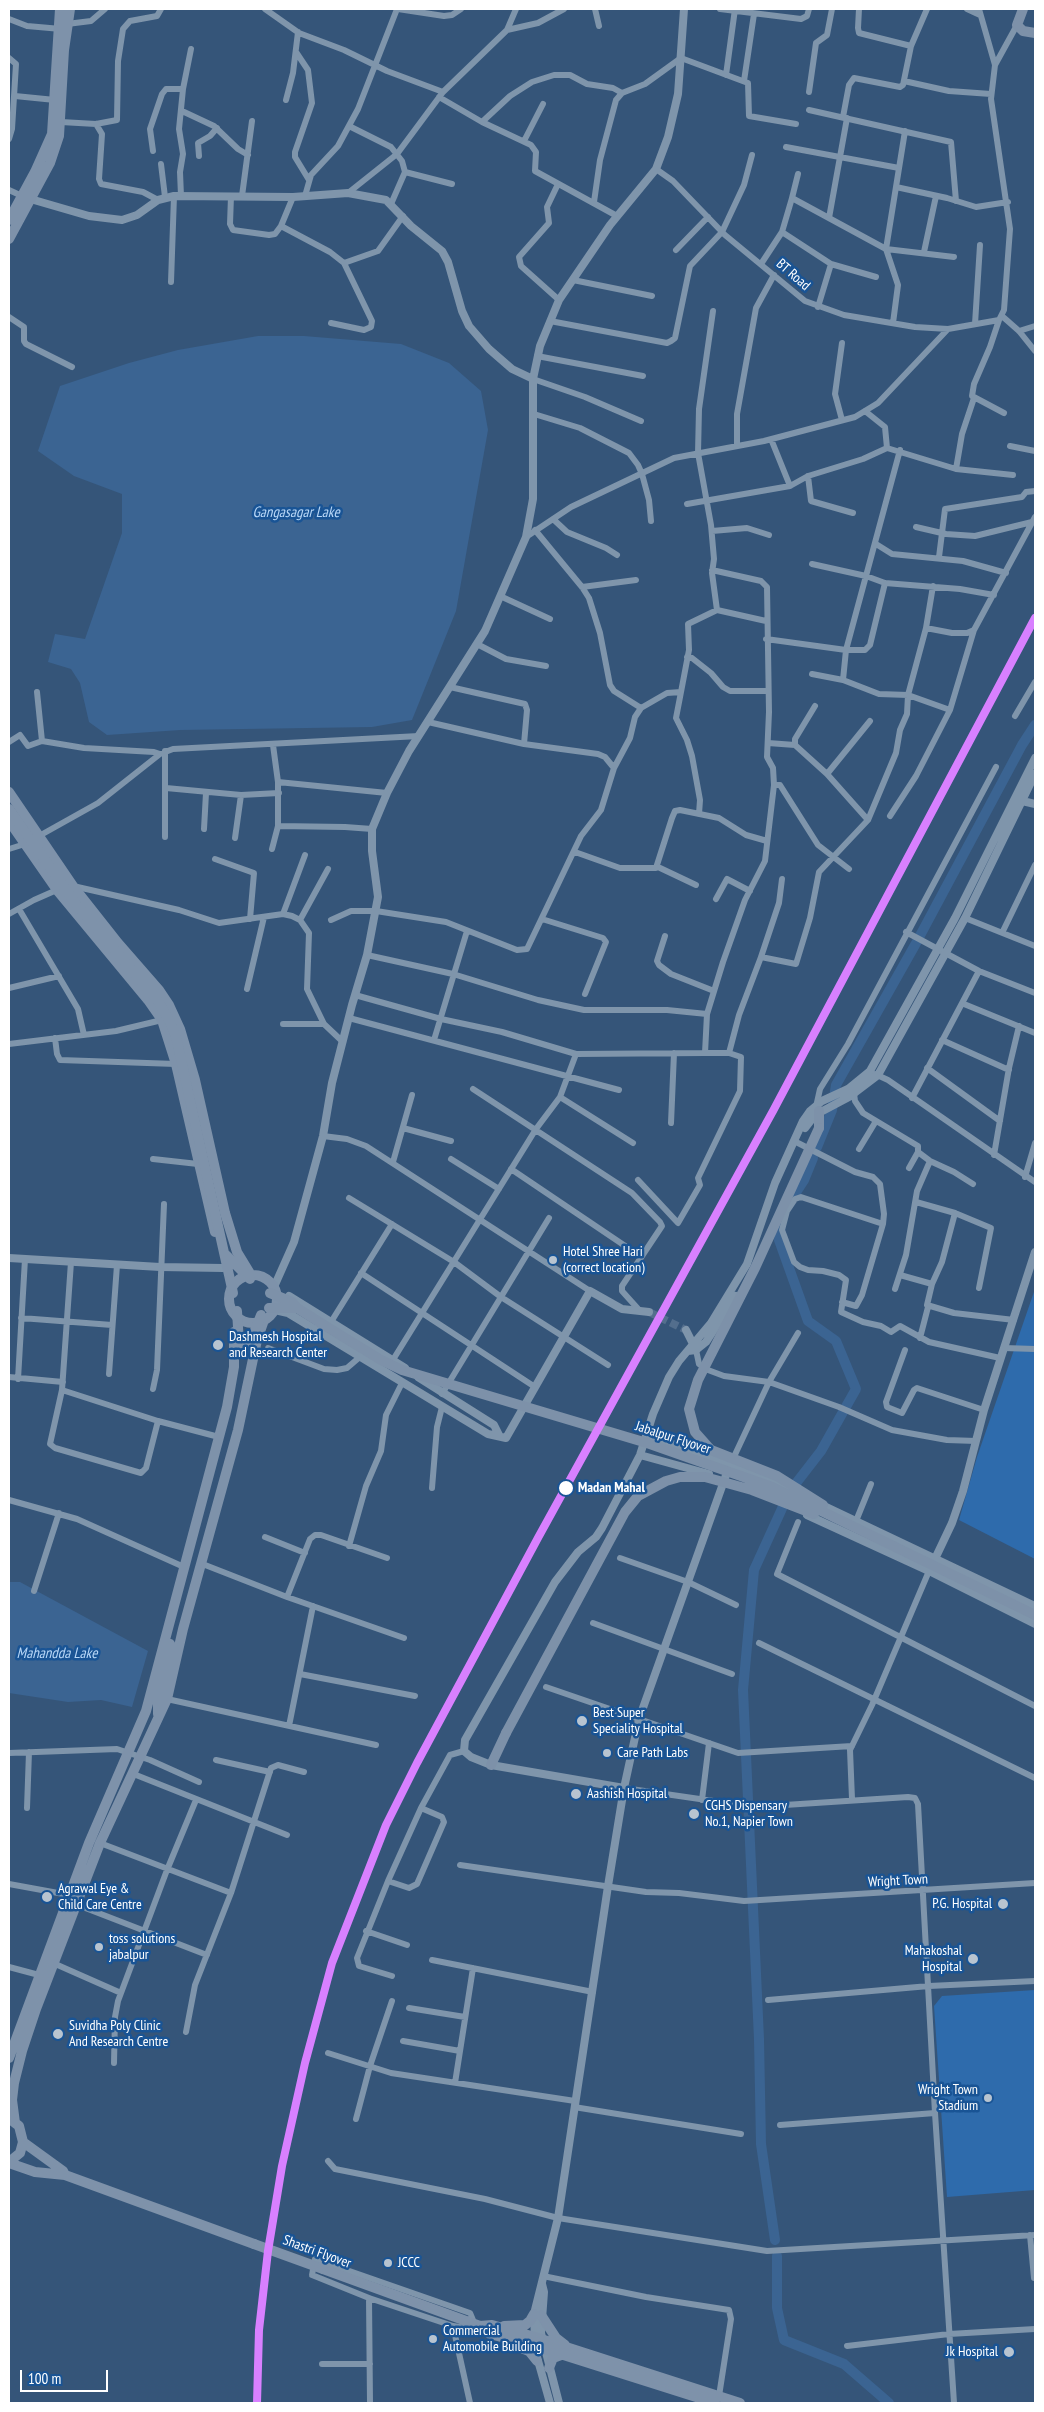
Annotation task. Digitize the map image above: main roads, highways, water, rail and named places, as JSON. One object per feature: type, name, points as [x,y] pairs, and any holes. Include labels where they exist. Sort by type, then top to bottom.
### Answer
[{"type":"highway","points":[[9,220],[27,198],[50,163],[61,122],[64,28],[60,9]]},
{"type":"highway","points":[[9,239],[49,142],[64,28],[70,9]]},
{"type":"highway","points":[[9,792],[73,886],[118,943],[159,990],[180,1029],[225,1213],[237,1252],[250,1277]]},
{"type":"highway","points":[[9,809],[71,897],[158,1002],[170,1022],[176,1037],[226,1255],[231,1295],[236,1312],[239,1343],[243,1352]]},
{"type":"highway","points":[[9,821],[57,890],[148,1000],[162,1020],[176,1064],[198,1164],[231,1295]]},
{"type":"highway","points":[[146,1711],[163,1699],[178,1605],[237,1387],[243,1352],[250,1343],[262,1318],[271,1309],[274,1290],[250,1277],[226,1255]]},
{"type":"highway","points":[[231,1295],[240,1284],[250,1277]]},
{"type":"highway","points":[[236,1312],[250,1318],[262,1318]]},
{"type":"highway","points":[[65,2175],[35,2172],[9,2163],[20,2153],[23,2142],[21,2131],[12,2121],[12,2100],[17,2068],[54,1963],[72,1900],[100,1844],[131,1774],[134,1755],[233,1381],[236,1312]]},
{"type":"highway","points":[[9,2058],[38,1975],[134,1755],[158,1717],[238,1430],[262,1318]]},
{"type":"highway","points":[[23,2142],[63,2171],[65,2175]]},
{"type":"highway","name":"Shastri Flyover","points":[[65,2175],[478,2325],[490,2334],[499,2332]]},
{"type":"highway","points":[[499,2332],[524,2325],[537,2314],[564,2351]]},
{"type":"highway","points":[[499,2332],[717,2400],[740,2403]]},
{"type":"highway","points":[[499,2332],[506,2343],[529,2351],[538,2361]]},
{"type":"highway","points":[[549,2368],[553,2358],[564,2351]]},
{"type":"main road","points":[[1023,9],[1017,25],[1023,30],[1035,33]]},
{"type":"main road","points":[[819,1109],[819,1128],[755,1268],[698,1380],[689,1410],[695,1432],[711,1450],[777,1476],[831,1510],[836,1518]]},
{"type":"main road","name":"Jabalpur Flyover","points":[[274,1290],[292,1302],[297,1308],[381,1360],[402,1370],[728,1470],[772,1487],[1035,1614]]},
{"type":"main road","points":[[271,1309],[297,1308]]},
{"type":"main road","points":[[491,1765],[506,1733],[625,1512],[638,1496],[652,1487],[680,1477],[705,1477],[752,1490],[822,1517],[836,1518]]},
{"type":"water","name":"Gangasagar Lake","points":[[258,336],[304,336],[401,344],[449,363],[481,391],[488,430],[456,611],[412,720],[372,727],[180,730],[107,735],[89,722],[80,683],[71,669],[48,662],[55,634],[85,639],[122,533],[122,494],[74,476],[38,451],[60,386],[129,363],[178,350]]},
{"type":"water","name":"Mahandda Lake","points":[[9,1582],[20,1582],[148,1651],[132,1707],[101,1700],[68,1702],[9,1693]]},
{"type":"waterway","points":[[817,1147],[832,1110],[836,1085],[915,945],[1022,745],[1035,725]]},
{"type":"waterway","points":[[775,2240],[761,2144],[759,2039],[743,1690],[754,1570],[790,1491],[821,1451],[856,1389],[836,1341],[808,1321],[779,1240],[782,1214],[804,1180],[813,1158]]},
{"type":"waterway","points":[[777,2256],[777,2308],[784,2340],[844,2364],[889,2403]]},
{"type":"tunnel","points":[[649,1312],[686,1330]]},
{"type":"place","name":"Hotel Shree Hari (correct location)","points":[[553,1260]]},
{"type":"place","name":"Dashmesh Hospital and Research Center","points":[[218,1345]]},
{"type":"place","name":"Madan Mahal","points":[[566,1488]]},
{"type":"place","name":"Best Super Speciality Hospital","points":[[582,1721]]},
{"type":"place","name":"Care Path Labs","points":[[607,1753]]},
{"type":"place","name":"Aashish Hospital","points":[[576,1794]]},
{"type":"place","name":"CGHS Dispensary No.1, Napier Town","points":[[694,1814]]},
{"type":"place","name":"Agrawal Eye & Child Care Centre","points":[[47,1897]]},
{"type":"place","name":"P.G. Hospital","points":[[1003,1904]]},
{"type":"place","name":"toss solutions jabalpur","points":[[99,1947]]},
{"type":"place","name":"Mahakoshal Hospital","points":[[973,1959]]},
{"type":"place","name":"Suvidha Poly Clinic And Research Centre","points":[[58,2034]]},
{"type":"place","name":"Wright Town Stadium","points":[[988,2098]]},
{"type":"place","name":"JCCC","points":[[388,2263]]},
{"type":"place","name":"Commercial Automobile Building","points":[[433,2339]]},
{"type":"place","name":"Jk Hospital","points":[[1009,2352]]}]
